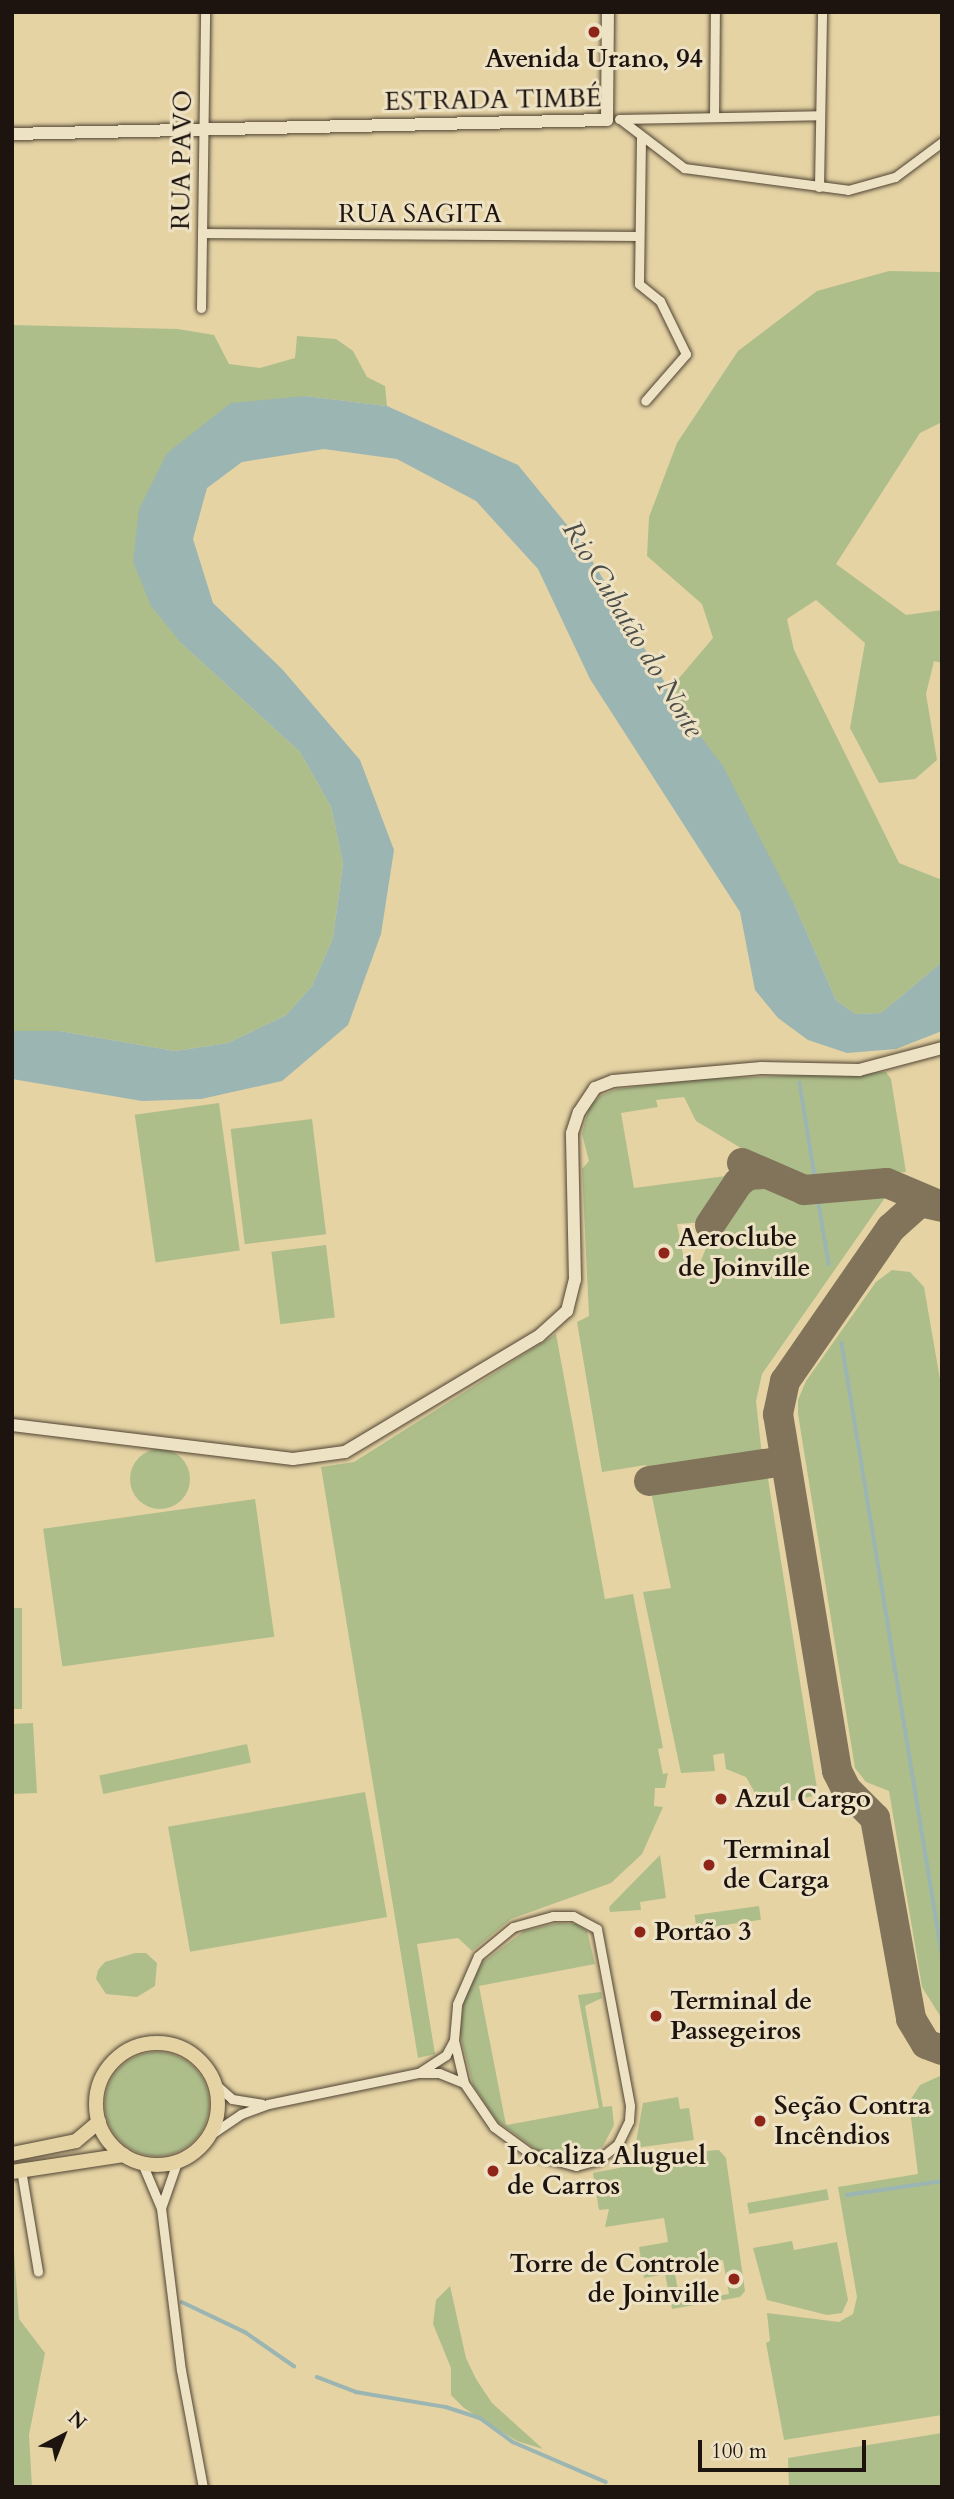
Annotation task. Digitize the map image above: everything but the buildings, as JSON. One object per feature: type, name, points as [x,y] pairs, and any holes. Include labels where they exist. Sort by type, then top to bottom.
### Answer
[{"type":"main road","points":[[140,2045],[178,2046],[200,2062],[215,2084],[217,2119],[211,2135],[198,2150],[177,2162],[142,2163],[124,2155],[108,2141],[99,2122],[99,2084],[122,2053],[140,2045]]},
{"type":"main road","points":[[12,2154],[76,2141],[99,2122]]},
{"type":"main road","points":[[16,2171],[124,2155]]},
{"type":"street","name":"RUA PAVO","points":[[201,308],[205,12]]},
{"type":"street","points":[[608,12],[614,120],[820,115]]},
{"type":"street","points":[[714,117],[715,12]]},
{"type":"street","points":[[820,187],[822,12]]},
{"type":"street","name":"ESTRADA TIMBÉ","points":[[12,134],[614,120],[684,168],[848,190],[879,185],[906,171],[942,142]]},
{"type":"street","points":[[641,138],[637,236],[639,284],[660,301],[685,354],[645,401]]},
{"type":"street","name":"RUA SAGITA","points":[[202,233],[637,236]]},
{"type":"street","points":[[12,1425],[293,1459],[332,1456],[368,1440],[539,1336],[570,1305],[575,1280],[572,1133],[579,1112],[596,1088],[613,1081],[761,1068],[859,1070],[942,1048]]},
{"type":"street","points":[[418,2073],[446,2055],[454,2040],[461,1990],[489,1944],[526,1921],[553,1916],[573,1916],[597,1929],[630,2106],[629,2121],[618,2144],[583,2165],[546,2161],[494,2127],[464,2083],[454,2040]]},
{"type":"street","points":[[211,2135],[241,2114],[268,2104],[418,2073],[439,2073],[464,2083]]},
{"type":"street","points":[[215,2084],[232,2099],[268,2104]]},
{"type":"street","points":[[161,2208],[177,2162]]},
{"type":"street","points":[[142,2163],[161,2208],[181,2370],[203,2487]]},
{"type":"street","points":[[16,2171],[38,2272]]},
{"type":"green space","points":[[889,271],[942,272],[942,422],[920,433],[836,564],[906,615],[942,610],[942,663],[934,661],[926,694],[937,760],[915,779],[879,783],[850,728],[865,643],[816,600],[787,619],[794,650],[899,863],[942,880],[942,962],[881,1013],[855,1014],[836,1000],[796,908],[669,690],[713,638],[702,604],[647,556],[649,517],[677,443],[738,351],[817,291]]},
{"type":"green space","points":[[12,325],[178,329],[214,335],[229,364],[260,368],[295,358],[297,336],[336,339],[353,351],[367,377],[385,386],[387,406],[305,396],[167,453],[182,644],[300,752],[331,807],[343,863],[333,938],[312,986],[286,1015],[228,1043],[175,1051],[60,1031],[12,1031]]},
{"type":"green space","points":[[886,1072],[891,1079],[906,1172],[794,1180],[696,1121],[684,1097],[656,1100],[658,1107],[621,1113],[634,1188],[734,1175],[707,1222],[677,1224],[687,1275],[696,1273],[714,1228],[748,1184],[766,1182],[790,1195],[810,1198],[889,1192],[762,1374],[756,1401],[762,1456],[648,1475],[646,1465],[602,1472],[577,1322],[589,1316],[582,1169],[589,1161],[582,1134],[589,1107],[600,1096],[617,1089],[704,1079]]},
{"type":"green space","points":[[219,1103],[240,1251],[156,1262],[135,1115]]},
{"type":"green space","points":[[312,1119],[326,1234],[245,1244],[231,1129]]},
{"type":"green space","points":[[326,1245],[335,1317],[280,1324],[271,1252]]},
{"type":"green space","points":[[892,1270],[910,1272],[924,1287],[942,1391],[942,2019],[922,1987],[889,1791],[866,1782],[855,1768],[798,1414],[798,1400],[806,1381],[876,1282]]},
{"type":"green space","points":[[556,1334],[605,1599],[633,1594],[663,1748],[658,1749],[663,1774],[668,1773],[665,1788],[655,1788],[654,1806],[663,1807],[642,1854],[611,1883],[511,1919],[472,1951],[458,1938],[417,1944],[435,2054],[418,2058],[321,1467],[354,1462]]},
{"type":"green space","points":[[154,1449],[166,1449],[182,1457],[188,1467],[188,1491],[182,1501],[166,1509],[154,1509],[138,1501],[130,1485],[130,1473],[138,1457]]},
{"type":"green space","points":[[761,1472],[768,1479],[818,1795],[763,1807],[746,1777],[726,1769],[724,1753],[713,1755],[715,1771],[681,1773],[643,1592],[671,1588],[650,1487]]},
{"type":"green space","points":[[255,1499],[274,1637],[62,1666],[43,1529]]},
{"type":"green space","points":[[12,1608],[22,1608],[22,1709],[12,1709]]},
{"type":"green space","points":[[33,1723],[37,1793],[12,1794],[12,1724]]},
{"type":"green space","points":[[247,1744],[251,1763],[103,1794],[99,1775]]},
{"type":"green space","points":[[365,1792],[387,1917],[190,1952],[168,1827]]},
{"type":"green space","points":[[660,1855],[666,1898],[640,1902],[641,1910],[610,1912],[609,1907]]},
{"type":"green space","points":[[759,1906],[761,1920],[697,1929],[695,1915]]},
{"type":"green space","points":[[558,1923],[576,1924],[587,1931],[595,1964],[479,1986],[506,2125],[599,2108],[578,1995],[601,1992],[602,1998],[585,2006],[603,2107],[612,2106],[614,2125],[603,2146],[589,2155],[563,2156],[538,2151],[497,2121],[473,2085],[460,2034],[464,2000],[482,1963],[524,1931]]},
{"type":"green space","points":[[135,1953],[146,1953],[157,1963],[155,1986],[137,1997],[106,1994],[96,1979],[98,1970],[105,1962]]},
{"type":"green space","points":[[157,2052],[177,2056],[194,2067],[205,2084],[209,2104],[205,2124],[194,2141],[177,2152],[157,2156],[137,2152],[120,2141],[109,2124],[105,2104],[109,2084],[120,2067],[137,2056]]},
{"type":"green space","points":[[942,2075],[942,2415],[784,2440],[766,2343],[770,2341],[767,2313],[839,2322],[853,2314],[857,2297],[838,2187],[918,2174],[909,2102],[920,2085]]},
{"type":"green space","points":[[678,2097],[680,2109],[689,2108],[694,2140],[635,2148],[643,2103]]},
{"type":"green space","points":[[719,2150],[726,2158],[745,2291],[740,2297],[672,2309],[665,2274],[644,2278],[639,2247],[668,2242],[664,2218],[605,2227],[609,2209],[599,2210],[593,2173]],"holes":[[[723,2260],[729,2294],[680,2302],[674,2268]]]},
{"type":"green space","points":[[827,2189],[829,2200],[749,2214],[747,2203]]},
{"type":"green space","points":[[12,2225],[19,2319],[45,2353],[29,2435],[32,2487],[12,2487]]},
{"type":"green space","points":[[792,2241],[794,2250],[837,2242],[848,2300],[842,2313],[827,2315],[767,2300],[753,2248]]},
{"type":"green space","points":[[450,2286],[466,2358],[476,2379],[492,2403],[543,2449],[517,2441],[464,2408],[451,2395],[451,2368],[433,2324],[436,2300]]},
{"type":"green space","points":[[942,2433],[942,2487],[789,2487],[788,2458]]},
{"type":"water","points":[[305,396],[387,406],[518,465],[581,542],[683,713],[723,766],[796,908],[836,1000],[855,1014],[881,1013],[942,962],[942,1031],[896,1049],[847,1053],[808,1040],[778,1018],[755,990],[740,912],[590,679],[538,569],[476,501],[397,459],[324,449],[242,462],[207,488],[193,539],[213,603],[282,669],[360,760],[394,850],[381,934],[348,1025],[282,1081],[201,1099],[142,1101],[12,1079],[12,1031],[60,1031],[175,1051],[228,1043],[286,1015],[312,986],[333,938],[343,863],[331,807],[300,752],[182,644],[151,606],[133,562],[139,509],[167,453],[231,403]]},
{"type":"waterway","points":[[800,1083],[815,1176]]},
{"type":"waterway","points":[[819,1204],[829,1264]]},
{"type":"waterway","points":[[842,1343],[942,1953]]},
{"type":"waterway","points":[[847,2195],[942,2181]]},
{"type":"waterway","points":[[182,2302],[245,2332],[294,2366]]},
{"type":"waterway","points":[[317,2377],[356,2392],[446,2407],[480,2418],[513,2442],[606,2482]]},
{"type":"taxiway","points":[[742,1163],[804,1190],[887,1183],[941,1206]]},
{"type":"taxiway","points":[[710,1225],[738,1183],[748,1175],[764,1174]]},
{"type":"taxiway","points":[[942,1207],[920,1202],[891,1228],[785,1381],[778,1414],[837,1771],[846,1789],[875,1818],[911,2019],[926,2044],[942,2050]]},
{"type":"taxiway","points":[[649,1481],[785,1461]]},
{"type":"place","name":"Avenida Urano, 94","points":[[594,32]]},
{"type":"place","name":"Aeroclube de Joinville","points":[[664,1253]]},
{"type":"place","name":"Azul Cargo","points":[[721,1799]]},
{"type":"place","name":"Terminal de Carga","points":[[709,1865]]},
{"type":"place","name":"Portão 3","points":[[640,1932]]},
{"type":"place","name":"Terminal de Passegeiros","points":[[656,2016]]},
{"type":"place","name":"Seção Contra Incêndios","points":[[760,2121]]},
{"type":"place","name":"Localiza Aluguel de Carros","points":[[493,2171]]},
{"type":"place","name":"Torre de Controle de Joinville","points":[[734,2279]]},
{"type":"water label","name":"Rio Cubatão do Norte","points":[[633,629]]}]
